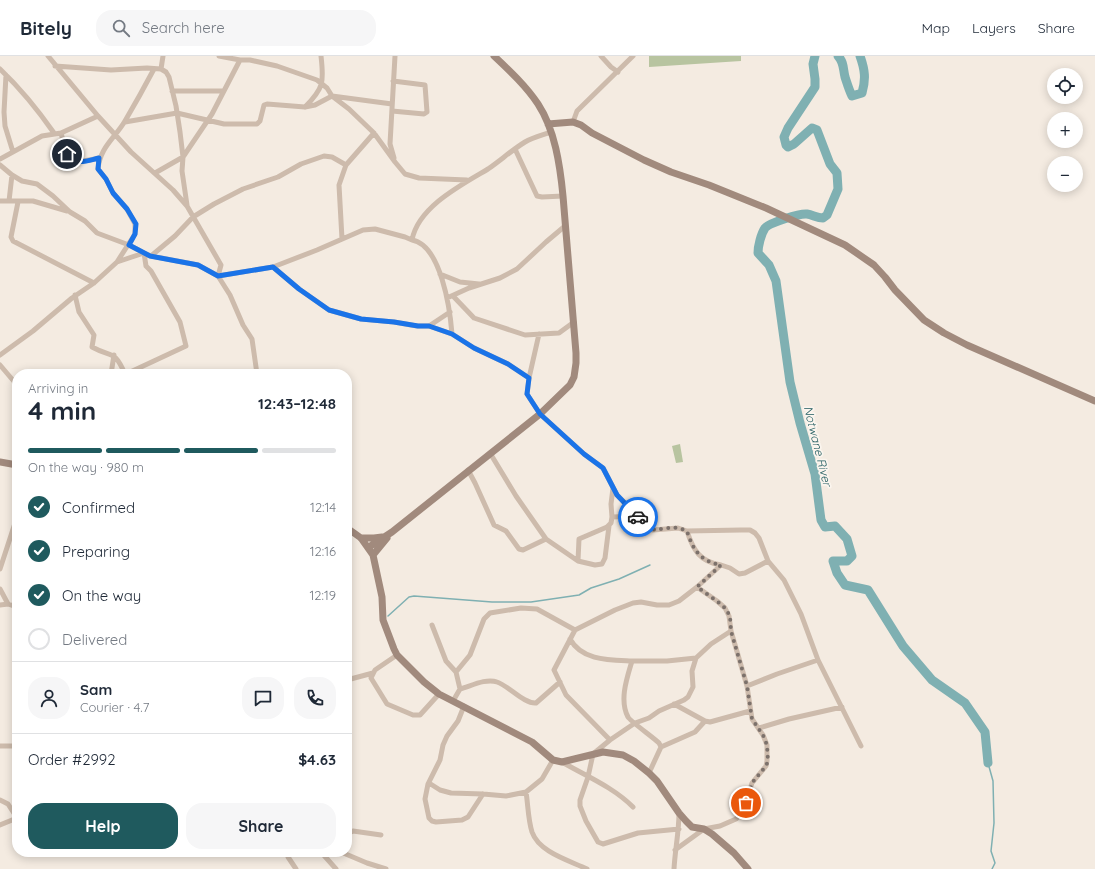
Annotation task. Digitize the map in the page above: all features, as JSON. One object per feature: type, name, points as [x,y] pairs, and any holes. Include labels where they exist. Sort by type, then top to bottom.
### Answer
[{"type":"street","points":[[48,56],[98,116],[132,152],[173,190],[187,206],[220,265],[218,276]]},
{"type":"street","points":[[161,69],[163,56]]},
{"type":"street","points":[[219,56],[240,60],[250,60],[277,66],[317,80],[332,96],[349,109],[374,133],[405,174],[419,178],[467,180]]},
{"type":"street","points":[[305,107],[313,99],[322,84],[321,56]]},
{"type":"street","points":[[395,56],[390,144],[395,162]]},
{"type":"street","points":[[368,547],[389,534],[540,414],[570,385],[574,377],[576,363],[574,322],[563,196],[561,175],[551,132],[539,105],[521,82],[494,56]]},
{"type":"street","points":[[601,56],[618,72]]},
{"type":"street","points":[[573,122],[577,111],[633,56]]},
{"type":"street","points":[[155,173],[183,157],[208,121],[240,60]]},
{"type":"street","points":[[56,66],[111,70],[161,69],[166,72],[169,77],[177,113],[183,157],[182,171],[187,206]]},
{"type":"street","points":[[0,69],[46,121],[54,134]]},
{"type":"street","points":[[0,355],[33,331],[75,295],[94,283],[117,262],[135,234],[136,224],[127,209],[113,193],[106,179],[98,169],[99,158],[125,122],[154,69]]},
{"type":"street","points":[[6,75],[4,112],[5,126],[13,152]]},
{"type":"street","points":[[392,111],[424,114],[427,112],[425,85],[393,81]]},
{"type":"street","points":[[172,91],[223,91]]},
{"type":"street","points":[[125,122],[177,113],[224,124],[257,124],[260,121],[264,105],[305,107],[315,105],[332,96],[392,104]]},
{"type":"street","points":[[0,159],[42,136],[61,132],[98,116]]},
{"type":"street","points":[[548,124],[573,122],[581,125],[592,133],[644,160],[671,172],[709,185],[766,208],[845,245],[874,265],[895,290],[924,320],[944,333],[967,345],[1095,401]]},
{"type":"street","points":[[61,132],[67,154],[72,160],[80,162],[99,158]]},
{"type":"street","points":[[412,240],[414,231],[423,216],[437,203],[467,180],[488,168],[527,141],[551,132]]},
{"type":"street","points":[[342,239],[339,185],[346,165],[374,133]]},
{"type":"street","points":[[515,150],[537,196],[563,196]]},
{"type":"street","points":[[150,256],[175,236],[193,217],[243,189],[278,177],[301,164],[324,156],[332,157],[346,165]]},
{"type":"street","points":[[0,165],[22,181],[36,184],[53,196],[70,212]]},
{"type":"street","points":[[9,201],[12,175]]},
{"type":"street","points":[[0,201],[33,201],[70,212],[86,221],[97,233],[129,245],[150,256],[198,265],[218,276],[230,295],[243,325],[252,339],[256,369]]},
{"type":"street","points":[[18,202],[11,237],[13,241],[94,283]]},
{"type":"street","points":[[447,298],[469,288],[500,278],[518,269],[565,226]]},
{"type":"street","points":[[218,276],[273,267],[363,230],[375,229],[418,241],[424,246],[433,259],[440,274],[450,312],[452,334]]},
{"type":"street","points":[[117,262],[144,253]]},
{"type":"street","points":[[136,369],[186,346],[180,322],[151,271],[146,266],[144,253]]},
{"type":"street","points":[[273,267],[299,289],[329,310],[361,319],[429,326],[452,334],[474,348],[508,364],[529,378]]},
{"type":"street","points":[[440,274],[460,282],[482,284]]},
{"type":"street","points":[[75,295],[79,312],[94,335],[92,347],[114,355],[123,369]]},
{"type":"street","points":[[453,296],[474,318],[525,336],[559,333],[574,322]]},
{"type":"street","points":[[429,326],[450,312]]},
{"type":"street","points":[[539,334],[527,394],[540,414],[584,454],[603,468],[608,475],[617,495],[638,516],[646,528],[653,530],[678,528],[687,531],[750,530],[759,538],[768,561],[784,580],[801,614],[818,660],[862,746]]},
{"type":"street","points":[[112,369],[114,355]]},
{"type":"street","points":[[0,365],[12,379]]},
{"type":"street","points":[[490,453],[516,496],[546,539],[578,561],[595,565],[602,564],[605,558],[609,526],[612,517],[611,504],[613,488]]},
{"type":"street","points":[[0,462],[12,464]]},
{"type":"street","points":[[468,470],[476,483],[494,525],[506,531],[519,549],[523,550],[546,539]]},
{"type":"street","points":[[612,517],[638,516]]},
{"type":"street","points":[[578,561],[579,539],[609,526]]},
{"type":"street","points":[[687,531],[692,546],[696,552],[709,562],[730,568],[739,574],[745,573],[768,561]]},
{"type":"street","points":[[0,569],[12,532]]},
{"type":"street","points":[[352,532],[360,538],[373,555],[382,597],[383,620],[397,655],[424,682],[438,694],[532,742],[553,760],[562,762],[623,797],[633,807]]},
{"type":"street","points":[[360,538],[374,538],[389,534]]},
{"type":"street","points":[[373,555],[389,534]]},
{"type":"street","points":[[610,740],[563,691],[555,668],[575,630],[615,610],[633,603],[641,602],[657,605],[669,605],[679,601],[721,565]]},
{"type":"street","points":[[562,762],[603,752],[624,755],[649,773],[664,791],[679,814],[692,827],[704,829],[730,823],[743,811],[752,783],[766,766],[768,761],[767,745],[759,728],[752,719],[747,686],[731,631],[730,616],[725,608],[713,597],[697,587]]},
{"type":"street","points":[[0,589],[8,604]]},
{"type":"street","points":[[0,605],[8,604],[12,605]]},
{"type":"street","points":[[456,672],[470,655],[484,619],[490,612],[521,608],[537,609],[575,630]]},
{"type":"street","points":[[432,625],[446,661],[456,672],[460,689]]},
{"type":"street","points":[[679,829],[638,833],[608,844],[603,844],[598,842],[586,822],[580,806],[582,793],[588,777],[593,754],[635,723],[649,718],[659,711],[688,697],[693,687],[692,671],[696,658],[711,644],[731,631]]},
{"type":"street","points":[[570,639],[574,646],[587,654],[601,659],[632,662],[696,658]]},
{"type":"street","points":[[397,655],[375,670],[371,678],[387,704],[413,715],[420,715],[438,694]]},
{"type":"street","points":[[747,686],[818,660]]},
{"type":"street","points":[[632,662],[626,682],[625,700],[628,717],[659,743],[661,747]]},
{"type":"street","points":[[352,679],[373,673]]},
{"type":"street","points":[[453,701],[460,689],[483,682],[497,682],[533,704],[538,702],[560,682]]},
{"type":"street","points":[[674,704],[705,721],[713,722],[750,711]]},
{"type":"street","points":[[464,706],[458,721],[447,736],[443,745],[440,760],[429,783],[425,799],[426,810],[432,821],[462,820],[468,817],[483,794]]},
{"type":"street","points":[[759,728],[789,719],[842,707]]},
{"type":"street","points":[[649,773],[661,747],[695,732],[705,721]]},
{"type":"street","points":[[0,746],[12,746]]},
{"type":"street","points":[[429,783],[440,790],[450,793],[506,796],[526,792],[542,779],[553,760]]},
{"type":"street","points":[[526,792],[532,830],[539,845],[587,869]]},
{"type":"street","points":[[0,800],[8,804],[12,810]]},
{"type":"street","points":[[674,869],[675,850],[679,829],[679,814]]},
{"type":"street","points":[[0,825],[12,820]]},
{"type":"street","points":[[675,850],[704,829]]},
{"type":"street","points":[[704,829],[734,853],[748,869]]},
{"type":"street","points":[[352,832],[381,835]]},
{"type":"street","points":[[288,857],[296,869]]},
{"type":"street","points":[[325,857],[336,869]]},
{"type":"street","points":[[352,857],[386,869]]},
{"type":"green space","points":[[649,56],[741,56],[741,61],[649,67]]},
{"type":"green space","points":[[680,444],[683,462],[676,463],[672,446]]},
{"type":"waterway","name":"Notwane River","points":[[815,56],[813,64],[815,87],[788,128],[784,137],[788,147],[794,144],[812,128],[817,130],[830,164],[837,173],[838,189],[827,215],[823,218],[803,214],[778,221],[765,228],[760,240],[758,253],[769,265],[776,281],[790,382],[815,474],[821,520],[825,527],[835,526],[847,539],[852,556],[847,561],[833,561],[837,573],[845,585],[868,590],[903,646],[932,680],[965,703],[985,732],[988,763]]},
{"type":"waterway","name":"Notwane River","points":[[838,56],[842,63],[852,96],[862,93],[864,74],[860,56]]},
{"type":"waterway","points":[[388,616],[409,597],[414,596],[492,602],[531,602],[579,595],[591,588],[619,579],[650,565]]},
{"type":"waterway","name":"Notwane River","points":[[988,763],[993,781],[994,823],[991,851],[995,863],[992,869]]},
{"type":"way so far","points":[[638,517],[646,528],[653,530],[678,528],[687,531],[692,546],[696,552],[709,562],[721,565],[697,587],[725,608],[730,616],[731,631],[747,686],[752,719],[755,725],[759,728],[767,745],[768,761],[766,766],[752,783],[746,803]]},
{"type":"route","points":[[67,154],[72,160],[80,162],[99,158],[98,169],[106,179],[113,193],[127,209],[136,224],[135,234],[129,245],[150,256],[173,259],[198,265],[218,276],[273,267],[299,289],[329,310],[361,319],[429,326],[452,334],[474,348],[508,364],[529,378],[527,394],[540,414],[584,454],[603,468],[608,475],[617,495],[638,517]]}]
